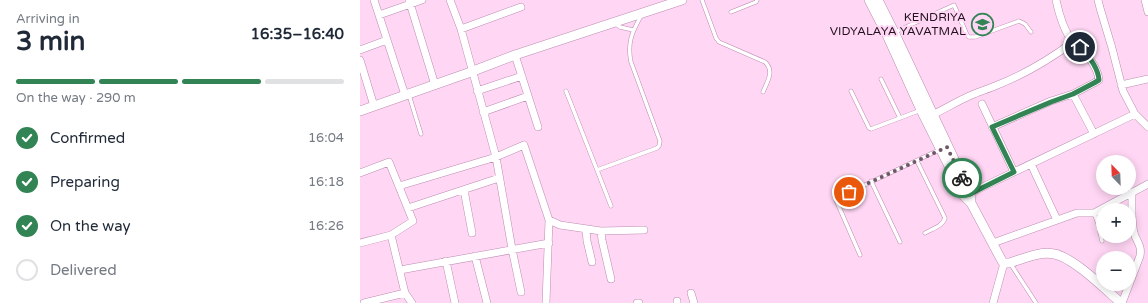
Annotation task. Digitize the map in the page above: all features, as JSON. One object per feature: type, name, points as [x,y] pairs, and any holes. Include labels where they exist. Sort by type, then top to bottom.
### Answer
[{"type":"street","points":[[374,0],[407,95]]},
{"type":"street","points":[[379,15],[409,2],[422,0]]},
{"type":"street","points":[[450,0],[461,29],[496,157],[521,292]]},
{"type":"street","points":[[360,111],[472,72],[515,54],[682,0]]},
{"type":"street","points":[[869,0],[890,34]]},
{"type":"street","points":[[878,0],[890,34],[944,148],[968,198],[1002,261],[1007,263],[1039,254],[1054,254],[1065,258],[1085,272],[1121,303],[1140,256],[1144,252],[1134,232],[1132,195]]},
{"type":"street","points":[[992,127],[1073,94],[1099,80],[1094,66],[1082,49],[1073,42],[1061,22],[1056,0]]},
{"type":"street","points":[[1098,0],[1123,91],[1135,114],[1148,127]]},
{"type":"street","points":[[1145,0],[1148,12]]},
{"type":"street","points":[[409,2],[435,85]]},
{"type":"street","points":[[461,29],[521,7]]},
{"type":"street","points":[[360,50],[387,40]]},
{"type":"street","points":[[927,112],[994,87],[1013,78],[1058,53],[1073,42]]},
{"type":"street","points":[[515,54],[538,127]]},
{"type":"street","points":[[360,60],[374,106]]},
{"type":"street","points":[[478,91],[522,76]]},
{"type":"street","points":[[1121,84],[1148,79]]},
{"type":"street","points":[[1073,94],[1094,134]]},
{"type":"street","points":[[483,112],[528,96]]},
{"type":"street","points":[[982,104],[1014,172]]},
{"type":"street","points":[[968,198],[1014,172],[1135,114]]},
{"type":"street","points":[[399,186],[496,157],[524,145],[550,220],[546,303]]},
{"type":"street","points":[[360,173],[389,162],[414,221],[391,235],[360,243]]},
{"type":"street","points":[[1031,164],[1057,220]]},
{"type":"street","points":[[408,208],[499,178]]},
{"type":"street","points":[[1136,190],[1148,184]]},
{"type":"street","points":[[464,190],[472,233]]},
{"type":"street","points":[[993,243],[1081,212],[1094,212],[1126,195]]},
{"type":"street","points":[[550,220],[560,225],[602,231],[644,230]]},
{"type":"street","points":[[586,229],[592,262]]},
{"type":"street","points":[[602,231],[602,240],[611,279]]},
{"type":"street","points":[[391,235],[405,293],[412,303]]},
{"type":"street","points":[[400,270],[549,243]]},
{"type":"street","points":[[476,256],[487,303]]},
{"type":"street","points":[[446,262],[455,303]]},
{"type":"street","points":[[993,303],[1007,263]]},
{"type":"street","points":[[364,303],[405,293]]},
{"type":"street","points":[[692,293],[694,303]]},
{"type":"lane","points":[[702,0],[719,42],[766,62],[770,68],[763,92]]},
{"type":"lane","points":[[731,12],[756,2],[757,0]]},
{"type":"lane","points":[[952,0],[969,37],[975,37],[1020,21],[1025,24],[1031,32]]},
{"type":"lane","points":[[890,34],[954,4]]},
{"type":"lane","points":[[597,170],[658,148],[660,144],[660,140],[631,62],[629,48],[633,30],[643,13]]},
{"type":"lane","points":[[615,22],[620,26],[633,30]]},
{"type":"lane","points":[[881,79],[900,118]]},
{"type":"lane","points":[[566,90],[611,206]]},
{"type":"lane","points":[[851,91],[869,128],[871,129],[900,118],[927,112]]},
{"type":"lane","points":[[407,95],[421,134]]},
{"type":"lane","points":[[860,255],[836,199],[837,197],[944,148]]},
{"type":"lane","points":[[917,161],[945,218],[945,221],[925,233]]},
{"type":"lane","points":[[871,181],[900,242]]},
{"type":"lane","points":[[1094,212],[1096,218]]},
{"type":"lane","points":[[1007,263],[1036,303]]},
{"type":"way so far","points":[[849,192],[947,147],[962,178]]},
{"type":"place","name":"KENDRIYA VIDYALAYA YAVATMAL","points":[[982,24]]},
{"type":"route","points":[[962,178],[970,194],[1014,172],[992,127],[1073,94],[1099,80],[1094,66],[1080,47]]}]
